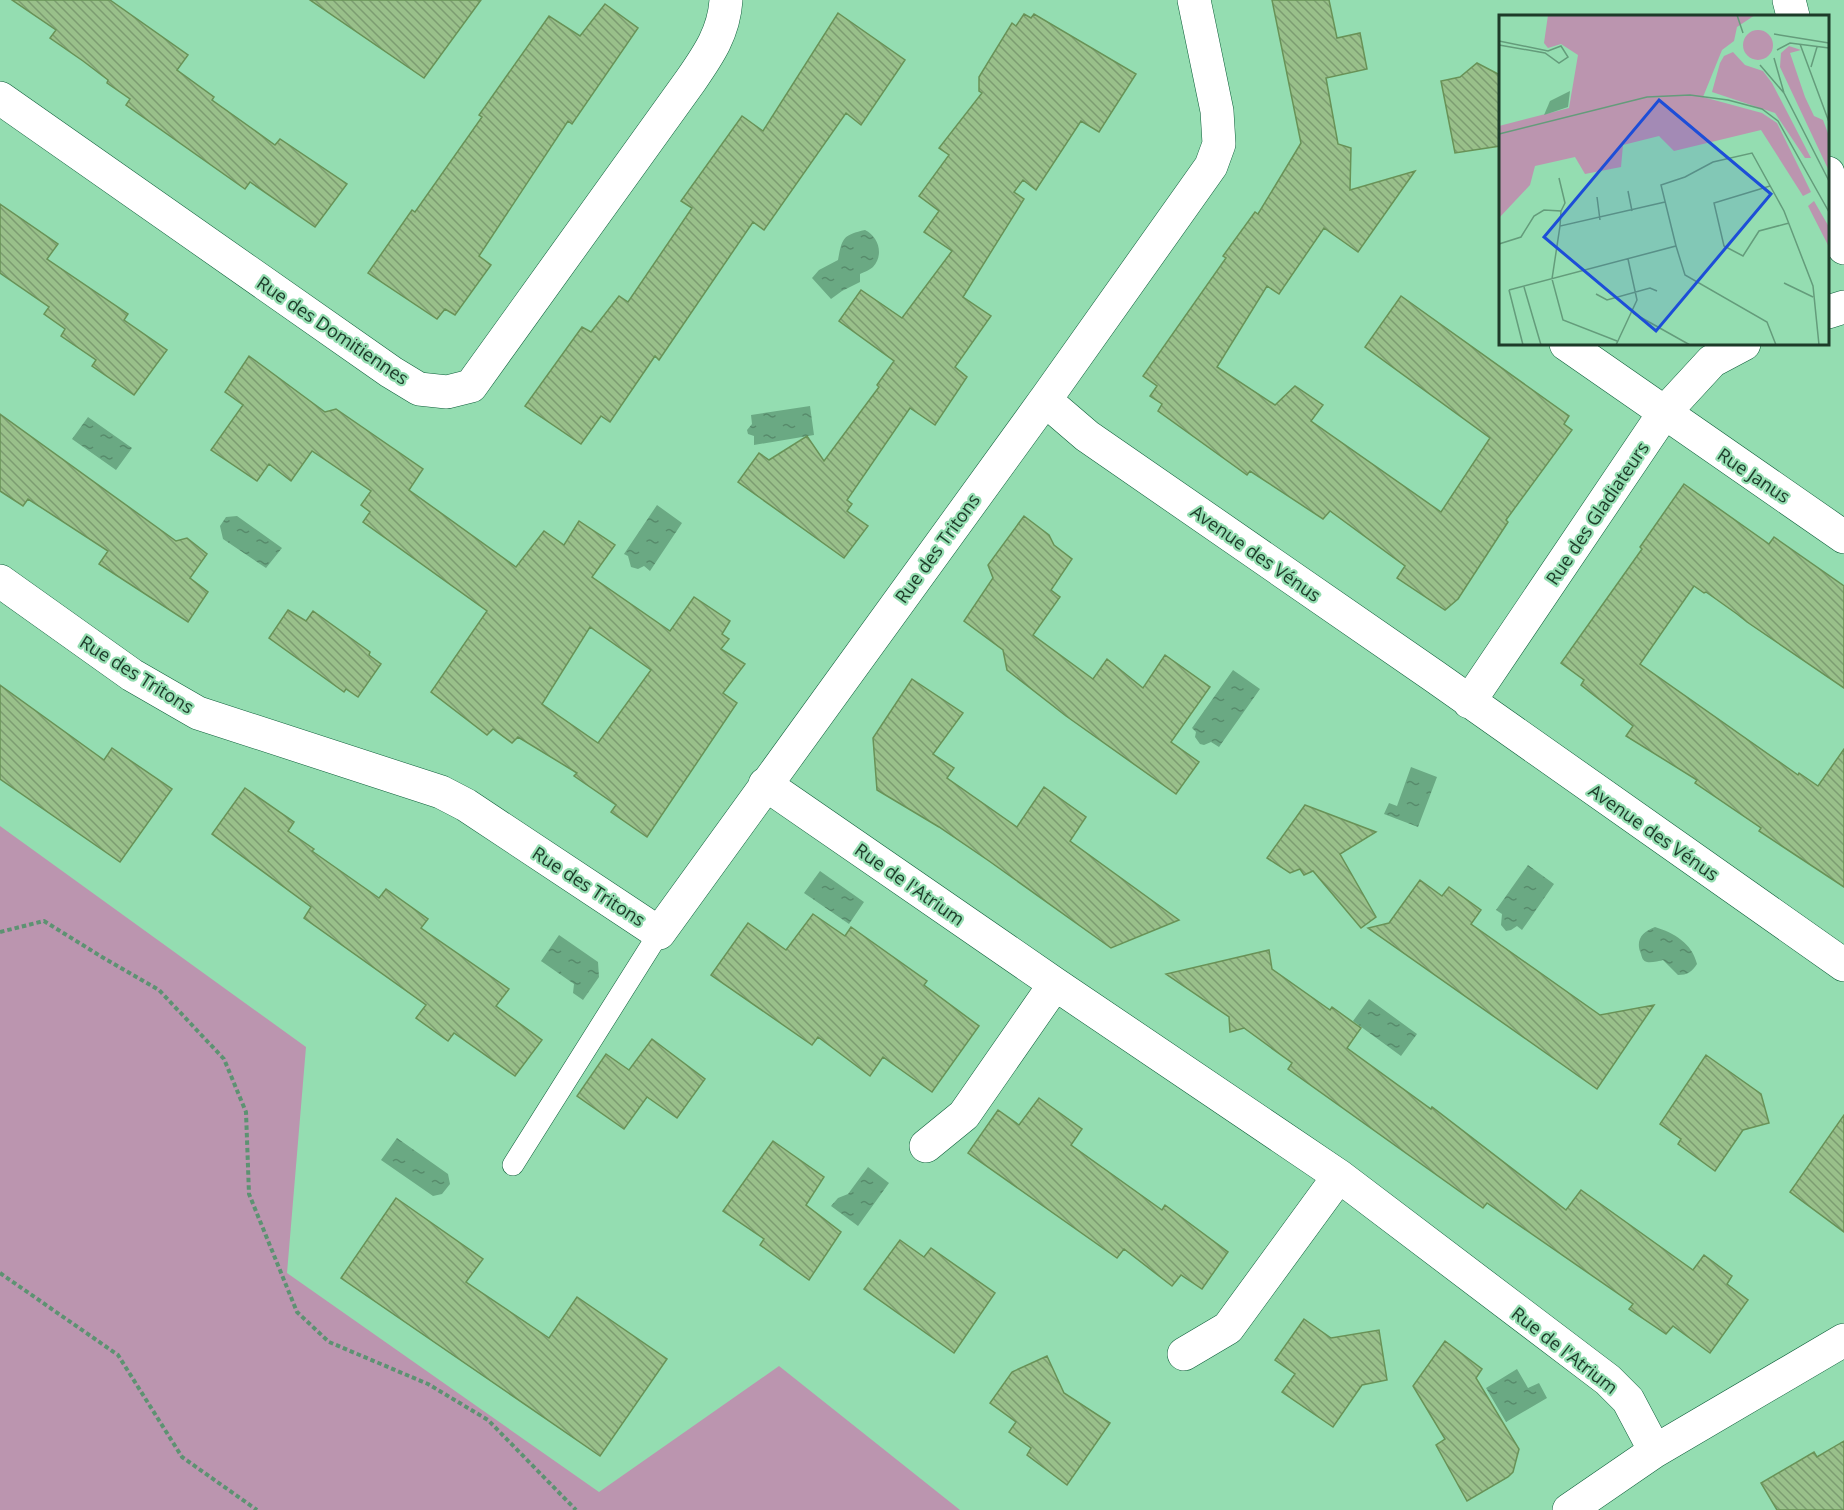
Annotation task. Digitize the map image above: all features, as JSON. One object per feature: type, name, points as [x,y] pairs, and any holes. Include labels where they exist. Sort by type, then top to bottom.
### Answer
[{"type":"street","name":"Rue des Domitiennes","points":[[0,98],[391,372],[419,389],[447,392],[471,386],[704,62],[723,26],[726,0]]},
{"type":"street","points":[[1045,400],[1211,166],[1219,144],[1217,111],[1194,0]]},
{"type":"street","points":[[1789,0],[1793,15]]},
{"type":"street","points":[[1829,182],[1844,248]]},
{"type":"street","points":[[1829,311],[1844,307]]},
{"type":"street","name":"Rue Janus","points":[[1567,345],[1844,537]]},
{"type":"street","name":"Rue des Gladiateurs","points":[[1469,702],[1664,413],[1712,361],[1742,345]]},
{"type":"street","name":"Avenue des Vénus","points":[[1045,400],[1087,436],[1844,965]]},
{"type":"street","name":"Rue des Tritons","points":[[0,581],[132,675],[198,713],[441,792],[466,805],[659,933],[1045,400]]},
{"type":"street","name":"Rue de l'Atrium","points":[[765,784],[1338,1176],[1608,1380],[1628,1400],[1655,1451]]},
{"type":"street","points":[[927,1146],[964,1115],[1055,984]]},
{"type":"street","points":[[1184,1354],[1228,1328],[1338,1176]]},
{"type":"street","points":[[1569,1510],[1655,1451],[1844,1340]]},
{"type":"lane","points":[[513,1165],[659,933]]},
{"type":"path","points":[[0,932],[44,921],[159,990],[224,1059],[246,1112],[249,1194],[297,1312],[329,1342],[428,1384],[488,1420],[576,1510]]},
{"type":"path","points":[[0,1273],[118,1355],[182,1457],[257,1510]]},
{"type":"shaded area","points":[[0,826],[306,1047],[287,1273],[599,1492],[779,1366],[960,1510],[0,1510]]},
{"type":"water","points":[[865,230],[877,242],[879,252],[876,262],[872,268],[860,274],[860,282],[831,299],[812,278],[819,270],[838,260],[843,242],[848,236]]},
{"type":"water","points":[[810,406],[814,435],[754,445],[754,436],[748,434],[747,430],[752,424],[751,415]]},
{"type":"water","points":[[88,417],[132,448],[116,470],[72,439]]},
{"type":"water","points":[[657,505],[682,523],[650,571],[644,566],[638,569],[631,567],[628,556],[624,554]]},
{"type":"water","points":[[237,516],[282,548],[266,568],[223,539],[220,526],[226,517]]},
{"type":"water","points":[[1233,670],[1260,689],[1219,747],[1211,742],[1200,744],[1192,728]]},
{"type":"water","points":[[1411,767],[1437,777],[1418,827],[1384,814],[1389,803],[1397,806]]},
{"type":"water","points":[[1528,865],[1554,884],[1522,930],[1517,926],[1506,931],[1501,925],[1502,914],[1496,910]]},
{"type":"water","points":[[820,871],[864,902],[849,924],[804,893]]},
{"type":"water","points":[[1655,927],[1669,932],[1691,950],[1697,964],[1687,974],[1678,975],[1663,960],[1647,962],[1644,960],[1639,949],[1639,941],[1646,931]]},
{"type":"water","points":[[559,935],[598,962],[599,977],[583,1000],[573,993],[574,984],[541,961]]},
{"type":"water","points":[[1369,999],[1417,1034],[1401,1056],[1353,1021]]},
{"type":"water","points":[[397,1138],[448,1174],[450,1184],[442,1194],[433,1196],[381,1160]]},
{"type":"water","points":[[868,1167],[889,1183],[858,1226],[831,1206],[838,1198],[848,1194]]},
{"type":"water","points":[[1517,1369],[1528,1388],[1539,1383],[1547,1398],[1506,1422],[1486,1388]]},
{"type":"building","points":[[12,0],[110,0],[188,55],[177,70],[214,97],[212,100],[275,145],[280,139],[347,184],[315,227],[250,182],[245,189],[126,105],[130,99],[50,38],[56,30]]},
{"type":"building","points":[[310,0],[481,0],[424,78]]},
{"type":"building","points":[[1272,0],[1329,0],[1337,38],[1360,33],[1367,69],[1326,78],[1338,144],[1351,148],[1350,190],[1415,171],[1358,252],[1324,228],[1279,294],[1267,286],[1217,367],[1275,405],[1295,386],[1323,405],[1311,421],[1441,512],[1490,438],[1365,347],[1401,296],[1569,416],[1564,424],[1572,430],[1506,520],[1508,522],[1458,599],[1445,610],[1397,578],[1405,566],[1330,511],[1323,519],[1250,471],[1247,475],[1158,411],[1162,404],[1150,396],[1157,386],[1143,376],[1226,258],[1223,256],[1255,212],[1258,214],[1301,143]]},
{"type":"building","points":[[605,4],[638,28],[572,124],[568,121],[479,256],[491,265],[455,315],[445,309],[437,319],[368,273],[412,210],[415,212],[482,117],[479,115],[549,16],[580,36]]},
{"type":"building","points":[[838,13],[905,60],[861,125],[846,113],[764,230],[753,222],[659,360],[655,356],[610,422],[601,416],[581,444],[525,406],[582,327],[591,332],[619,296],[628,302],[692,208],[681,201],[742,116],[763,131]]},
{"type":"building","points":[[1024,14],[1031,18],[1034,14],[1136,74],[1099,132],[1081,121],[1036,190],[1023,180],[1014,192],[1024,199],[963,297],[991,316],[955,367],[967,377],[935,425],[910,408],[847,500],[852,504],[847,511],[868,526],[844,558],[738,482],[759,453],[769,460],[807,436],[824,461],[879,387],[877,385],[894,361],[839,321],[861,290],[902,318],[952,251],[924,232],[939,211],[919,196],[949,155],[939,148],[982,93],[979,91],[979,77],[1012,23],[1016,26]]},
{"type":"building","points":[[1477,63],[1499,74],[1499,146],[1455,153],[1441,81],[1460,77]]},
{"type":"building","points":[[0,204],[58,244],[47,259],[128,314],[124,320],[167,350],[134,395],[92,366],[96,360],[61,336],[65,329],[44,314],[49,307],[0,273]]},
{"type":"building","points":[[249,356],[325,412],[336,409],[423,469],[409,490],[516,567],[544,531],[564,545],[579,521],[615,545],[592,577],[670,631],[694,597],[730,621],[722,634],[729,639],[721,649],[745,664],[723,693],[737,703],[647,837],[611,812],[616,805],[574,776],[577,773],[518,737],[512,743],[493,729],[487,735],[431,692],[487,611],[363,522],[370,512],[361,505],[371,491],[312,451],[291,481],[269,464],[257,481],[211,450],[243,405],[225,392]],"holes":[[[590,627],[651,670],[598,743],[542,704]]]},
{"type":"building","points":[[0,414],[176,541],[187,538],[207,554],[190,578],[208,592],[188,622],[99,564],[108,551],[28,499],[23,506],[0,491]]},
{"type":"building","points":[[1684,484],[1769,544],[1774,537],[1844,586],[1844,688],[1694,586],[1640,664],[1798,775],[1799,773],[1818,786],[1844,749],[1844,887],[1759,831],[1761,828],[1695,783],[1697,780],[1626,736],[1633,726],[1581,685],[1584,680],[1561,663],[1642,549],[1640,547]]},
{"type":"building","points":[[1024,516],[1049,535],[1054,545],[1072,559],[1051,590],[1060,597],[1033,635],[1093,679],[1107,659],[1143,688],[1165,655],[1210,687],[1171,742],[1199,762],[1176,794],[1066,716],[1007,670],[1003,650],[964,621],[993,578],[988,565]]},
{"type":"building","points":[[288,610],[306,621],[313,611],[370,652],[369,655],[381,664],[358,697],[346,689],[344,692],[269,638]]},
{"type":"building","points":[[912,679],[963,713],[933,754],[954,768],[947,778],[1017,827],[1044,787],[1086,817],[1070,841],[1179,920],[1111,948],[939,827],[877,790],[873,738]]},
{"type":"building","points":[[0,685],[104,760],[112,748],[172,789],[120,862],[0,779]]},
{"type":"building","points":[[245,788],[294,822],[288,831],[314,849],[312,851],[379,898],[386,889],[428,919],[421,928],[509,989],[496,1006],[542,1040],[515,1076],[454,1033],[448,1041],[416,1018],[426,1005],[304,918],[311,907],[212,834]]},
{"type":"building","points":[[1305,805],[1376,832],[1340,854],[1376,917],[1361,928],[1313,871],[1304,875],[1300,869],[1290,873],[1267,858]]},
{"type":"building","points":[[1420,880],[1442,896],[1449,887],[1481,910],[1471,924],[1600,1015],[1654,1005],[1597,1089],[1368,928],[1389,923]]},
{"type":"building","points":[[813,914],[845,936],[851,927],[927,981],[924,985],[979,1026],[932,1092],[883,1057],[870,1076],[818,1037],[812,1045],[711,975],[748,923],[786,950]]},
{"type":"building","points":[[1269,950],[1272,969],[1330,1010],[1332,1007],[1361,1028],[1347,1048],[1431,1109],[1432,1107],[1566,1210],[1581,1190],[1693,1270],[1704,1255],[1732,1276],[1727,1284],[1748,1300],[1710,1353],[1673,1326],[1666,1334],[1629,1309],[1633,1304],[1487,1203],[1483,1208],[1288,1069],[1292,1063],[1244,1028],[1230,1032],[1229,1017],[1166,974]]},
{"type":"building","points":[[652,1039],[705,1079],[677,1118],[647,1097],[624,1129],[577,1096],[606,1054],[629,1070]]},
{"type":"building","points":[[1706,1055],[1761,1094],[1769,1123],[1743,1130],[1715,1171],[1678,1144],[1681,1139],[1660,1124]]},
{"type":"building","points":[[1039,1098],[1082,1129],[1071,1145],[1162,1210],[1165,1205],[1228,1252],[1202,1289],[1181,1275],[1172,1286],[1124,1249],[1117,1258],[968,1153],[998,1110],[1019,1125]]},
{"type":"building","points":[[1844,1115],[1844,1232],[1790,1192]]},
{"type":"building","points":[[773,1141],[824,1177],[806,1205],[841,1232],[809,1280],[760,1245],[764,1239],[723,1211]]},
{"type":"building","points":[[396,1198],[483,1259],[466,1282],[549,1338],[577,1297],[667,1359],[600,1456],[341,1278]]},
{"type":"building","points":[[900,1240],[924,1257],[931,1248],[995,1293],[954,1353],[864,1289]]},
{"type":"building","points":[[1304,1319],[1331,1338],[1379,1330],[1387,1380],[1362,1385],[1333,1427],[1282,1392],[1295,1374],[1275,1360]]},
{"type":"building","points":[[1445,1341],[1482,1369],[1476,1378],[1519,1449],[1513,1472],[1508,1477],[1467,1501],[1436,1445],[1445,1439],[1413,1386]]},
{"type":"building","points":[[1047,1356],[1064,1393],[1110,1423],[1067,1485],[1027,1455],[1031,1448],[1009,1432],[1016,1422],[990,1403],[1012,1372]]},
{"type":"building","points":[[1844,1441],[1844,1510],[1777,1510],[1761,1483],[1814,1452],[1817,1457]]}]
